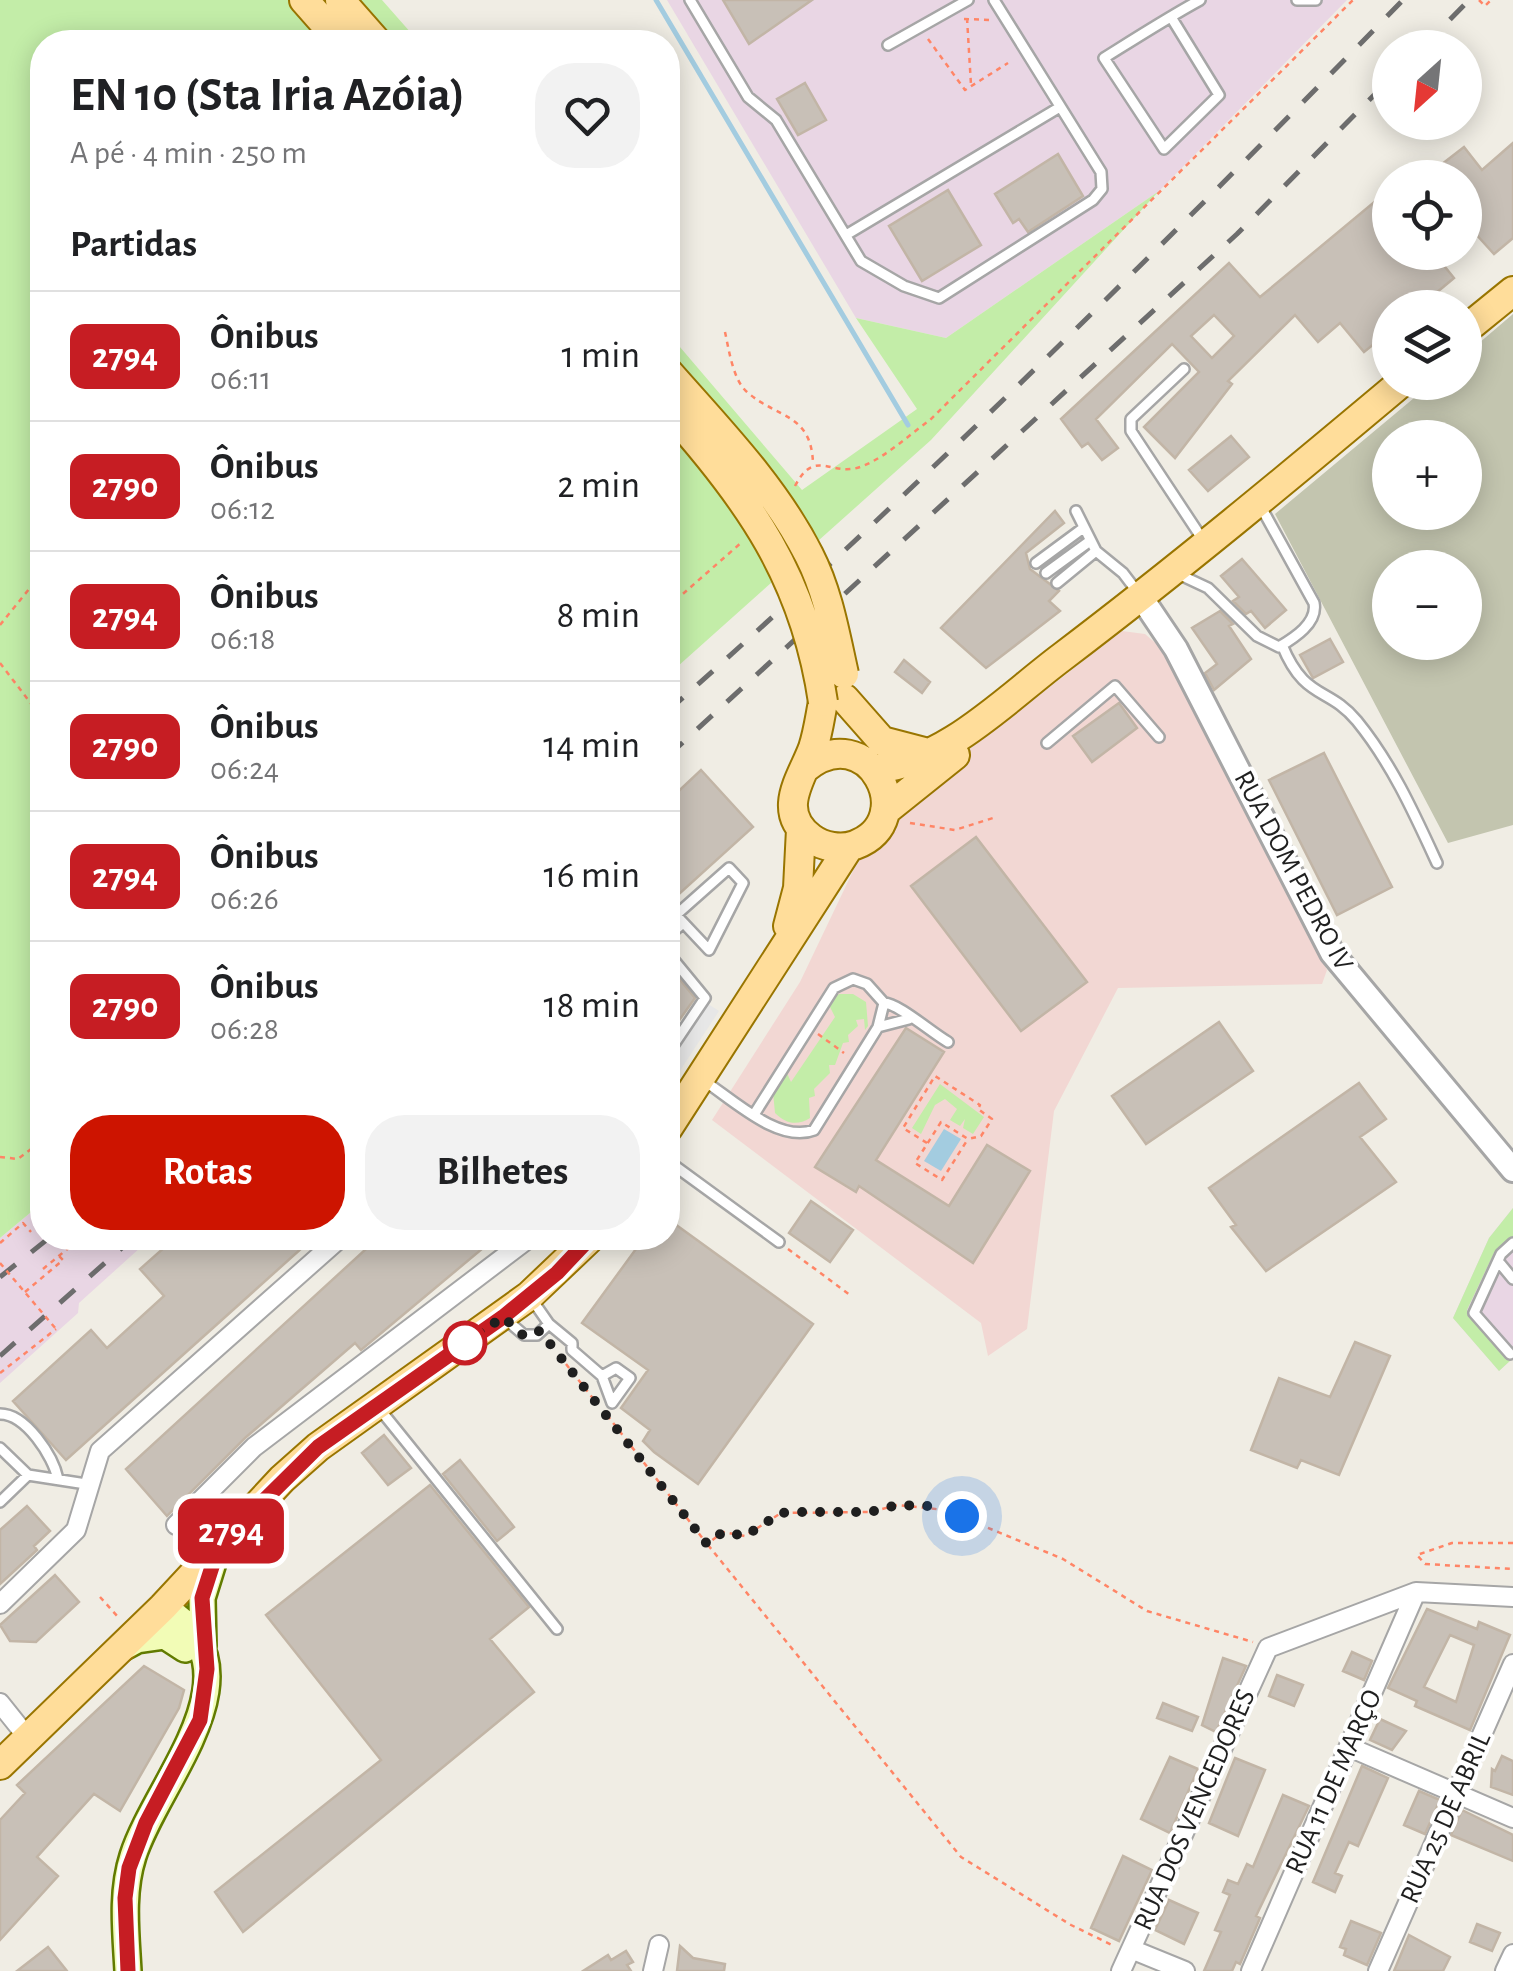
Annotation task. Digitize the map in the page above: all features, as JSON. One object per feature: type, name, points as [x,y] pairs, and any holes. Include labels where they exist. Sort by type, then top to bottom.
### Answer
[{"type":"main road","points":[[304,0],[330,30]]},
{"type":"main road","points":[[340,0],[366,30]]},
{"type":"main road","points":[[1482,316],[1513,291]]},
{"type":"main road","points":[[680,386],[756,472],[785,514],[811,558],[830,609],[837,692],[792,798],[801,828],[798,888],[773,968]]},
{"type":"main road","points":[[804,769],[828,754],[892,767],[948,743],[1174,572],[1380,400]]},
{"type":"main road","points":[[680,423],[735,488],[786,569],[847,724],[866,763],[882,781],[896,816]]},
{"type":"main road","points":[[680,1110],[849,847],[896,816],[1006,715],[1082,667],[1118,632],[1141,597]]},
{"type":"main road","points":[[837,692],[882,741],[928,753]]},
{"type":"main road","points":[[801,828],[822,845],[849,847]]},
{"type":"main road","points":[[0,1765],[122,1635],[163,1607],[282,1479],[377,1405],[503,1317],[578,1250]]},
{"type":"main road","points":[[194,1647],[202,1598],[219,1545]]},
{"type":"main road","points":[[128,1971],[125,1898],[129,1868],[151,1812],[196,1732],[204,1682],[194,1647],[163,1607]]},
{"type":"main road","points":[[122,1635],[138,1640],[165,1636],[194,1647]]},
{"type":"street","name":"RUA DOM PEDRO IV","points":[[1141,597],[1176,649],[1332,953],[1513,1170]]},
{"type":"street","points":[[0,1604],[76,1530],[86,1484],[100,1451],[326,1250]]},
{"type":"street","points":[[176,1525],[254,1447],[512,1250]]},
{"type":"street","points":[[1268,1648],[1416,1592],[1513,1597]]},
{"type":"street","name":"RUA 11 DE MARÇO","points":[[1251,1971],[1416,1592]]},
{"type":"street","name":"RUA DOS VENCEDORES","points":[[1121,1971],[1268,1648]]},
{"type":"street","name":"RUA 25 DE ABRIL","points":[[1378,1971],[1513,1664]]},
{"type":"street","points":[[0,1703],[28,1738]]},
{"type":"street","points":[[1349,1747],[1513,1818]]},
{"type":"street","points":[[653,1971],[659,1946]]},
{"type":"street","points":[[1131,1949],[1184,1971]]},
{"type":"street","points":[[1505,1971],[1513,1954]]},
{"type":"lane","points":[[690,0],[748,97],[776,120],[861,260],[904,286],[939,298],[1094,200],[1102,188],[1101,172],[994,0]]},
{"type":"lane","points":[[1171,16],[1219,96],[1164,149],[1104,58],[1171,16],[1200,0]]},
{"type":"lane","points":[[1296,0],[1316,0]]},
{"type":"lane","points":[[888,45],[967,3]]},
{"type":"lane","points":[[846,235],[1060,106]]},
{"type":"lane","points":[[1184,369],[1131,419],[1131,431],[1206,545]]},
{"type":"lane","points":[[1174,572],[1230,605],[1268,645],[1282,645],[1316,612],[1258,502]]},
{"type":"lane","points":[[1076,511],[1093,546],[1123,573],[1141,597]]},
{"type":"lane","points":[[1036,563],[1082,529]]},
{"type":"lane","points":[[1046,573],[1093,546]]},
{"type":"lane","points":[[1057,583],[1093,546]]},
{"type":"lane","points":[[1282,645],[1305,685],[1353,716],[1400,780],[1437,864]]},
{"type":"lane","points":[[1047,743],[1115,686],[1159,737]]},
{"type":"lane","points":[[680,911],[729,868],[742,884],[709,950],[680,919]]},
{"type":"lane","points":[[680,926],[684,923]]},
{"type":"lane","points":[[680,968],[705,998],[680,1035]]},
{"type":"lane","points":[[755,1113],[844,981],[868,984],[884,1003]]},
{"type":"lane","points":[[884,1003],[890,1002],[909,1019],[948,1042]]},
{"type":"lane","points":[[700,1079],[785,1132],[801,1135],[814,1130],[878,1027],[884,1003]]},
{"type":"lane","points":[[878,1027],[909,1019]]},
{"type":"lane","points":[[680,1170],[779,1242]]},
{"type":"lane","points":[[1510,1354],[1474,1313],[1498,1261],[1513,1243]]},
{"type":"lane","points":[[1498,1261],[1513,1279]]},
{"type":"lane","points":[[530,1296],[549,1324],[602,1376]]},
{"type":"lane","points":[[503,1317],[524,1336],[537,1335],[549,1324]]},
{"type":"lane","points":[[377,1405],[557,1629]]},
{"type":"lane","points":[[0,1414],[12,1415],[54,1460],[58,1478]]},
{"type":"lane","points":[[0,1448],[28,1475],[86,1484]]},
{"type":"lane","points":[[0,1502],[28,1475]]},
{"type":"path","points":[[725,332],[744,390],[805,428],[812,442],[813,464],[848,470],[866,465],[930,420],[1029,326],[1353,0]]},
{"type":"path","points":[[1479,0],[1486,6],[1491,0]]},
{"type":"path","points":[[967,3],[971,86]]},
{"type":"path","points":[[947,20],[1001,21]]},
{"type":"path","points":[[923,33],[965,90],[1008,63]]},
{"type":"path","points":[[0,625],[30,588]]},
{"type":"path","points":[[0,663],[30,702]]},
{"type":"path","points":[[896,816],[955,830],[993,818]]},
{"type":"path","points":[[809,1028],[856,1062]]},
{"type":"path","points":[[927,1143],[904,1128],[936,1076],[980,1105],[978,1109],[992,1118],[981,1136],[968,1138],[941,1122],[915,1163],[942,1180],[968,1138]]},
{"type":"path","points":[[0,1158],[18,1158],[30,1150]]},
{"type":"path","points":[[0,1242],[23,1224],[30,1232]]},
{"type":"path","points":[[779,1242],[850,1295]]},
{"type":"path","points":[[43,1270],[66,1250]]},
{"type":"path","points":[[25,1292],[63,1260],[59,1256]]},
{"type":"path","points":[[0,1263],[56,1328],[0,1373]]},
{"type":"path","points":[[564,1362],[961,1857],[1104,1943],[1131,1949]]},
{"type":"path","points":[[707,1544],[723,1532],[745,1536],[781,1513],[870,1512],[897,1505],[945,1510],[1063,1559],[1147,1611],[1268,1648]]},
{"type":"path","points":[[1513,1542],[1452,1543],[1417,1556],[1426,1564],[1513,1569]]},
{"type":"path","points":[[100,1597],[122,1635]]},
{"type":"shaded area","points":[[667,0],[1347,0],[1159,191],[946,338],[856,318]]},
{"type":"shaded area","points":[[1513,314],[1513,825],[1448,843],[1275,514],[1372,433],[1372,530],[1482,530],[1482,420],[1388,420],[1412,400],[1482,400],[1482,340]]},
{"type":"shaded area","points":[[1122,631],[1145,634],[1167,653],[1327,970],[1322,984],[1118,988],[1054,1111],[1027,1329],[988,1356],[981,1323],[712,1120],[800,982],[854,869],[879,832],[940,772]]},
{"type":"shaded area","points":[[708,1004],[719,1011],[680,1071],[680,1047]]},
{"type":"shaded area","points":[[1513,1208],[1513,1358],[1499,1371],[1453,1318],[1489,1238]]},
{"type":"shaded area","points":[[30,1213],[30,1250],[138,1250],[79,1303],[78,1313],[0,1383],[0,1238]]},
{"type":"green space","points":[[0,0],[382,0],[408,30],[30,30],[30,1213],[0,1238]]},
{"type":"green space","points":[[1159,191],[931,440],[680,664],[680,347],[802,490],[917,409],[856,318],[946,338]]},
{"type":"green space","points":[[839,994],[853,994],[866,1002],[868,1026],[865,1030],[864,1019],[856,1020],[858,1026],[848,1035],[849,1042],[843,1043],[835,1065],[829,1065],[830,1073],[814,1089],[815,1096],[809,1098],[810,1118],[787,1122],[775,1113],[773,1092],[786,1071],[791,1082],[835,1017],[828,1003]]},
{"type":"green space","points":[[940,1084],[984,1117],[973,1134],[963,1128],[965,1119],[960,1126],[950,1120],[957,1109],[945,1099],[935,1105],[921,1134],[912,1128]]},
{"type":"green space","points":[[1513,1208],[1513,1236],[1494,1253],[1467,1310],[1511,1360],[1499,1371],[1453,1318],[1489,1238]]},
{"type":"water","points":[[944,1129],[961,1139],[941,1171],[924,1161]]},
{"type":"building","points":[[723,0],[812,0],[749,44]]},
{"type":"building","points":[[805,83],[826,120],[798,135],[777,99]]},
{"type":"building","points":[[1513,143],[1513,238],[1494,254],[1482,241],[1482,170]]},
{"type":"building","points":[[1464,147],[1474,160],[1447,160]]},
{"type":"building","points":[[1058,154],[1083,196],[1028,232],[1019,219],[1013,223],[995,194]]},
{"type":"building","points":[[948,190],[981,245],[922,281],[889,226]]},
{"type":"building","points":[[1372,204],[1372,270],[1448,270],[1454,278],[1440,290],[1372,290],[1372,346],[1364,352],[1340,323],[1318,342],[1295,315],[1228,381],[1232,384],[1175,458],[1144,427],[1199,372],[1172,344],[1096,419],[1118,448],[1102,460],[1088,443],[1082,447],[1061,419],[1229,263],[1260,297]],"holes":[[[1214,315],[1234,336],[1212,358],[1191,336]]]},
{"type":"building","points":[[1231,436],[1249,457],[1208,491],[1189,470]]},
{"type":"building","points":[[1055,511],[1064,523],[1026,553],[1030,569],[1059,591],[1049,601],[1060,611],[986,668],[941,628]]},
{"type":"building","points":[[1242,559],[1286,610],[1265,628],[1251,611],[1246,614],[1233,601],[1239,597],[1221,576]]},
{"type":"building","points":[[1220,611],[1233,624],[1229,626],[1251,659],[1214,690],[1205,673],[1217,664],[1192,628]]},
{"type":"building","points":[[1330,639],[1343,662],[1313,678],[1300,655]]},
{"type":"building","points":[[904,660],[930,682],[922,693],[895,672]]},
{"type":"building","points":[[1119,703],[1137,728],[1092,762],[1073,736]]},
{"type":"building","points":[[1324,753],[1392,887],[1337,915],[1269,780]]},
{"type":"building","points":[[701,770],[753,827],[680,893],[680,790]]},
{"type":"building","points":[[976,837],[1087,982],[1021,1031],[911,886]]},
{"type":"building","points":[[680,980],[695,998],[680,1019]]},
{"type":"building","points":[[1219,1022],[1253,1071],[1146,1144],[1112,1096]]},
{"type":"building","points":[[906,1028],[944,1052],[876,1160],[949,1206],[987,1145],[1030,1171],[973,1263],[859,1186],[856,1192],[815,1167]]},
{"type":"building","points":[[1359,1083],[1386,1119],[1360,1137],[1396,1182],[1266,1271],[1231,1227],[1236,1225],[1209,1188]]},
{"type":"building","points":[[811,1201],[853,1230],[830,1262],[789,1233]]},
{"type":"building","points":[[680,1228],[813,1324],[698,1484],[654,1452],[643,1441],[650,1430],[621,1408],[648,1370],[582,1323],[635,1250],[680,1250]]},
{"type":"building","points":[[161,1250],[300,1250],[66,1460],[13,1401],[91,1330],[107,1348],[164,1296],[140,1269]]},
{"type":"building","points":[[365,1250],[481,1250],[361,1350],[355,1343],[245,1438],[167,1516],[126,1469]]},
{"type":"building","points":[[1355,1342],[1390,1356],[1339,1475],[1301,1460],[1297,1468],[1251,1450],[1279,1378],[1330,1397]]},
{"type":"building","points":[[384,1435],[411,1468],[388,1485],[362,1453]]},
{"type":"building","points":[[460,1460],[514,1527],[497,1541],[443,1474]]},
{"type":"building","points":[[430,1485],[529,1607],[490,1639],[534,1692],[243,1932],[215,1892],[381,1760],[266,1615]]},
{"type":"building","points":[[27,1506],[50,1531],[34,1546],[37,1550],[0,1584],[0,1530]]},
{"type":"building","points":[[55,1575],[79,1602],[36,1642],[10,1641],[0,1625]]},
{"type":"building","points":[[1427,1609],[1477,1629],[1479,1622],[1510,1635],[1470,1730],[1415,1706],[1417,1701],[1388,1688]],"holes":[[[1450,1635],[1474,1645],[1456,1702],[1424,1687]]]},
{"type":"building","points":[[1352,1652],[1372,1661],[1364,1680],[1343,1671]]},
{"type":"building","points":[[1223,1658],[1246,1666],[1216,1732],[1202,1725]]},
{"type":"building","points":[[144,1666],[184,1690],[179,1708],[120,1811],[94,1794],[37,1857],[58,1876],[0,1940],[0,1820],[25,1793],[17,1785]]},
{"type":"building","points":[[1277,1675],[1303,1685],[1294,1706],[1269,1696]]},
{"type":"building","points":[[1163,1703],[1198,1717],[1192,1731],[1157,1718]]},
{"type":"building","points":[[1380,1719],[1406,1731],[1392,1750],[1370,1740]]},
{"type":"building","points":[[1502,1756],[1513,1761],[1513,1795],[1491,1787],[1492,1769],[1495,1771]]},
{"type":"building","points":[[1170,1757],[1198,1769],[1170,1833],[1141,1819]]},
{"type":"building","points":[[1235,1758],[1265,1770],[1238,1836],[1209,1823]]},
{"type":"building","points":[[1362,1766],[1388,1778],[1358,1846],[1349,1842],[1335,1873],[1342,1876],[1335,1892],[1313,1882]]},
{"type":"building","points":[[1419,1791],[1440,1800],[1425,1834],[1404,1825]]},
{"type":"building","points":[[1283,1795],[1309,1806],[1256,1916],[1260,1918],[1240,1964],[1236,1962],[1232,1971],[1204,1971],[1221,1932],[1215,1930],[1230,1895],[1223,1892],[1228,1880],[1238,1884],[1247,1864],[1253,1867]]},
{"type":"building","points":[[1462,1810],[1513,1835],[1513,1861],[1451,1835]]},
{"type":"building","points":[[1123,1856],[1152,1870],[1119,1941],[1091,1928]]},
{"type":"building","points":[[1169,1900],[1198,1913],[1184,1944],[1155,1930]]},
{"type":"building","points":[[1351,1921],[1381,1933],[1367,1965],[1344,1955],[1346,1949],[1340,1947]]},
{"type":"building","points":[[1477,1924],[1500,1933],[1492,1951],[1470,1942]]},
{"type":"building","points":[[1409,1935],[1450,1957],[1443,1971],[1394,1971]]},
{"type":"building","points":[[680,1946],[693,1958],[725,1964],[724,1971],[677,1971]]},
{"type":"building","points":[[48,1947],[67,1971],[17,1971]]},
{"type":"building","points":[[626,1951],[633,1962],[627,1965],[631,1971],[583,1971],[608,1955],[611,1960]]},
{"type":"waterway","points":[[656,0],[674,30]]},
{"type":"waterway","points":[[680,40],[908,425]]},
{"type":"railway","points":[[680,700],[857,539],[1042,362],[1403,0]]},
{"type":"railway","points":[[1440,30],[1469,0]]},
{"type":"railway","points":[[680,745],[1237,234],[1372,97]]},
{"type":"railway","points":[[0,1277],[34,1250]]},
{"type":"railway","points":[[0,1356],[119,1250]]},
{"type":"bus line","name":"2794","points":[[128,1971],[125,1898],[129,1868],[146,1823],[190,1746],[200,1720],[207,1669],[202,1598],[219,1545],[318,1447],[503,1317],[580,1250]]},
{"type":"route","points":[[465,1343],[503,1317],[524,1336],[540,1331],[707,1544],[723,1532],[745,1536],[781,1513],[870,1512],[897,1505],[928,1506],[962,1516]]}]
